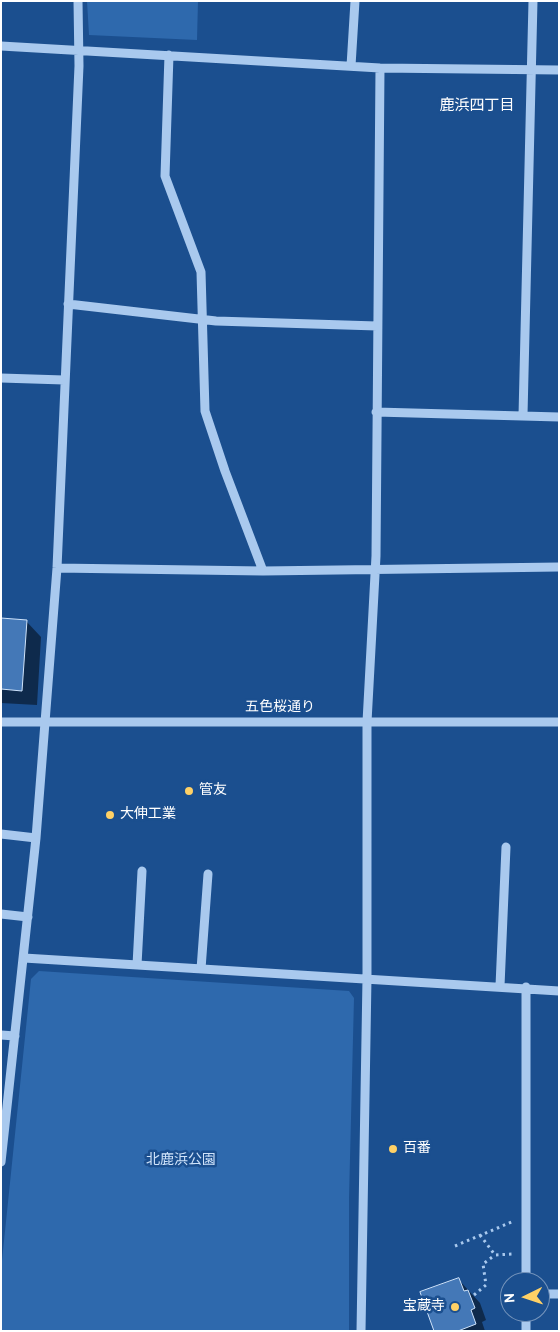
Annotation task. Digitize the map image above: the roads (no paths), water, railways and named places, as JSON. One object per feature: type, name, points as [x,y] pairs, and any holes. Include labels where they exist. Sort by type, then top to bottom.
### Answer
[{"type":"street","points":[[1,1162],[36,838],[57,568],[80,50],[78,1]]},
{"type":"street","points":[[351,66],[355,1]]},
{"type":"street","points":[[523,416],[533,1]]},
{"type":"street","points":[[1,46],[380,68],[559,70]]},
{"type":"street","points":[[169,55],[165,176],[200,272],[205,411],[263,571]]},
{"type":"street","points":[[361,1331],[367,978],[368,722],[376,569],[380,68]]},
{"type":"street","points":[[68,304],[216,321],[377,326]]},
{"type":"street","points":[[1,378],[64,380]]},
{"type":"street","points":[[376,412],[559,417]]},
{"type":"street","points":[[57,568],[263,571],[559,567]]},
{"type":"street","name":"五色桜通り","points":[[1,722],[559,722]]},
{"type":"street","points":[[1,834],[36,838]]},
{"type":"street","points":[[500,986],[506,847]]},
{"type":"street","points":[[137,965],[142,871]]},
{"type":"street","points":[[201,969],[208,874]]},
{"type":"street","points":[[1,914],[28,917]]},
{"type":"street","points":[[24,958],[526,987],[559,991]]},
{"type":"street","points":[[526,987],[526,1272]]},
{"type":"street","points":[[1,1035],[15,1036]]},
{"type":"place","name":"管友","points":[[189,791]]},
{"type":"place","name":"大伸工業","points":[[110,815]]},
{"type":"place","name":"百番","points":[[393,1149]]},
{"type":"place","name":"宝蔵寺","points":[[455,1307]]},
{"type":"district","name":"鹿浜四丁目","points":[[477,107]]},
{"type":"park label","name":"北鹿浜公園","points":[[181,1161]]}]
